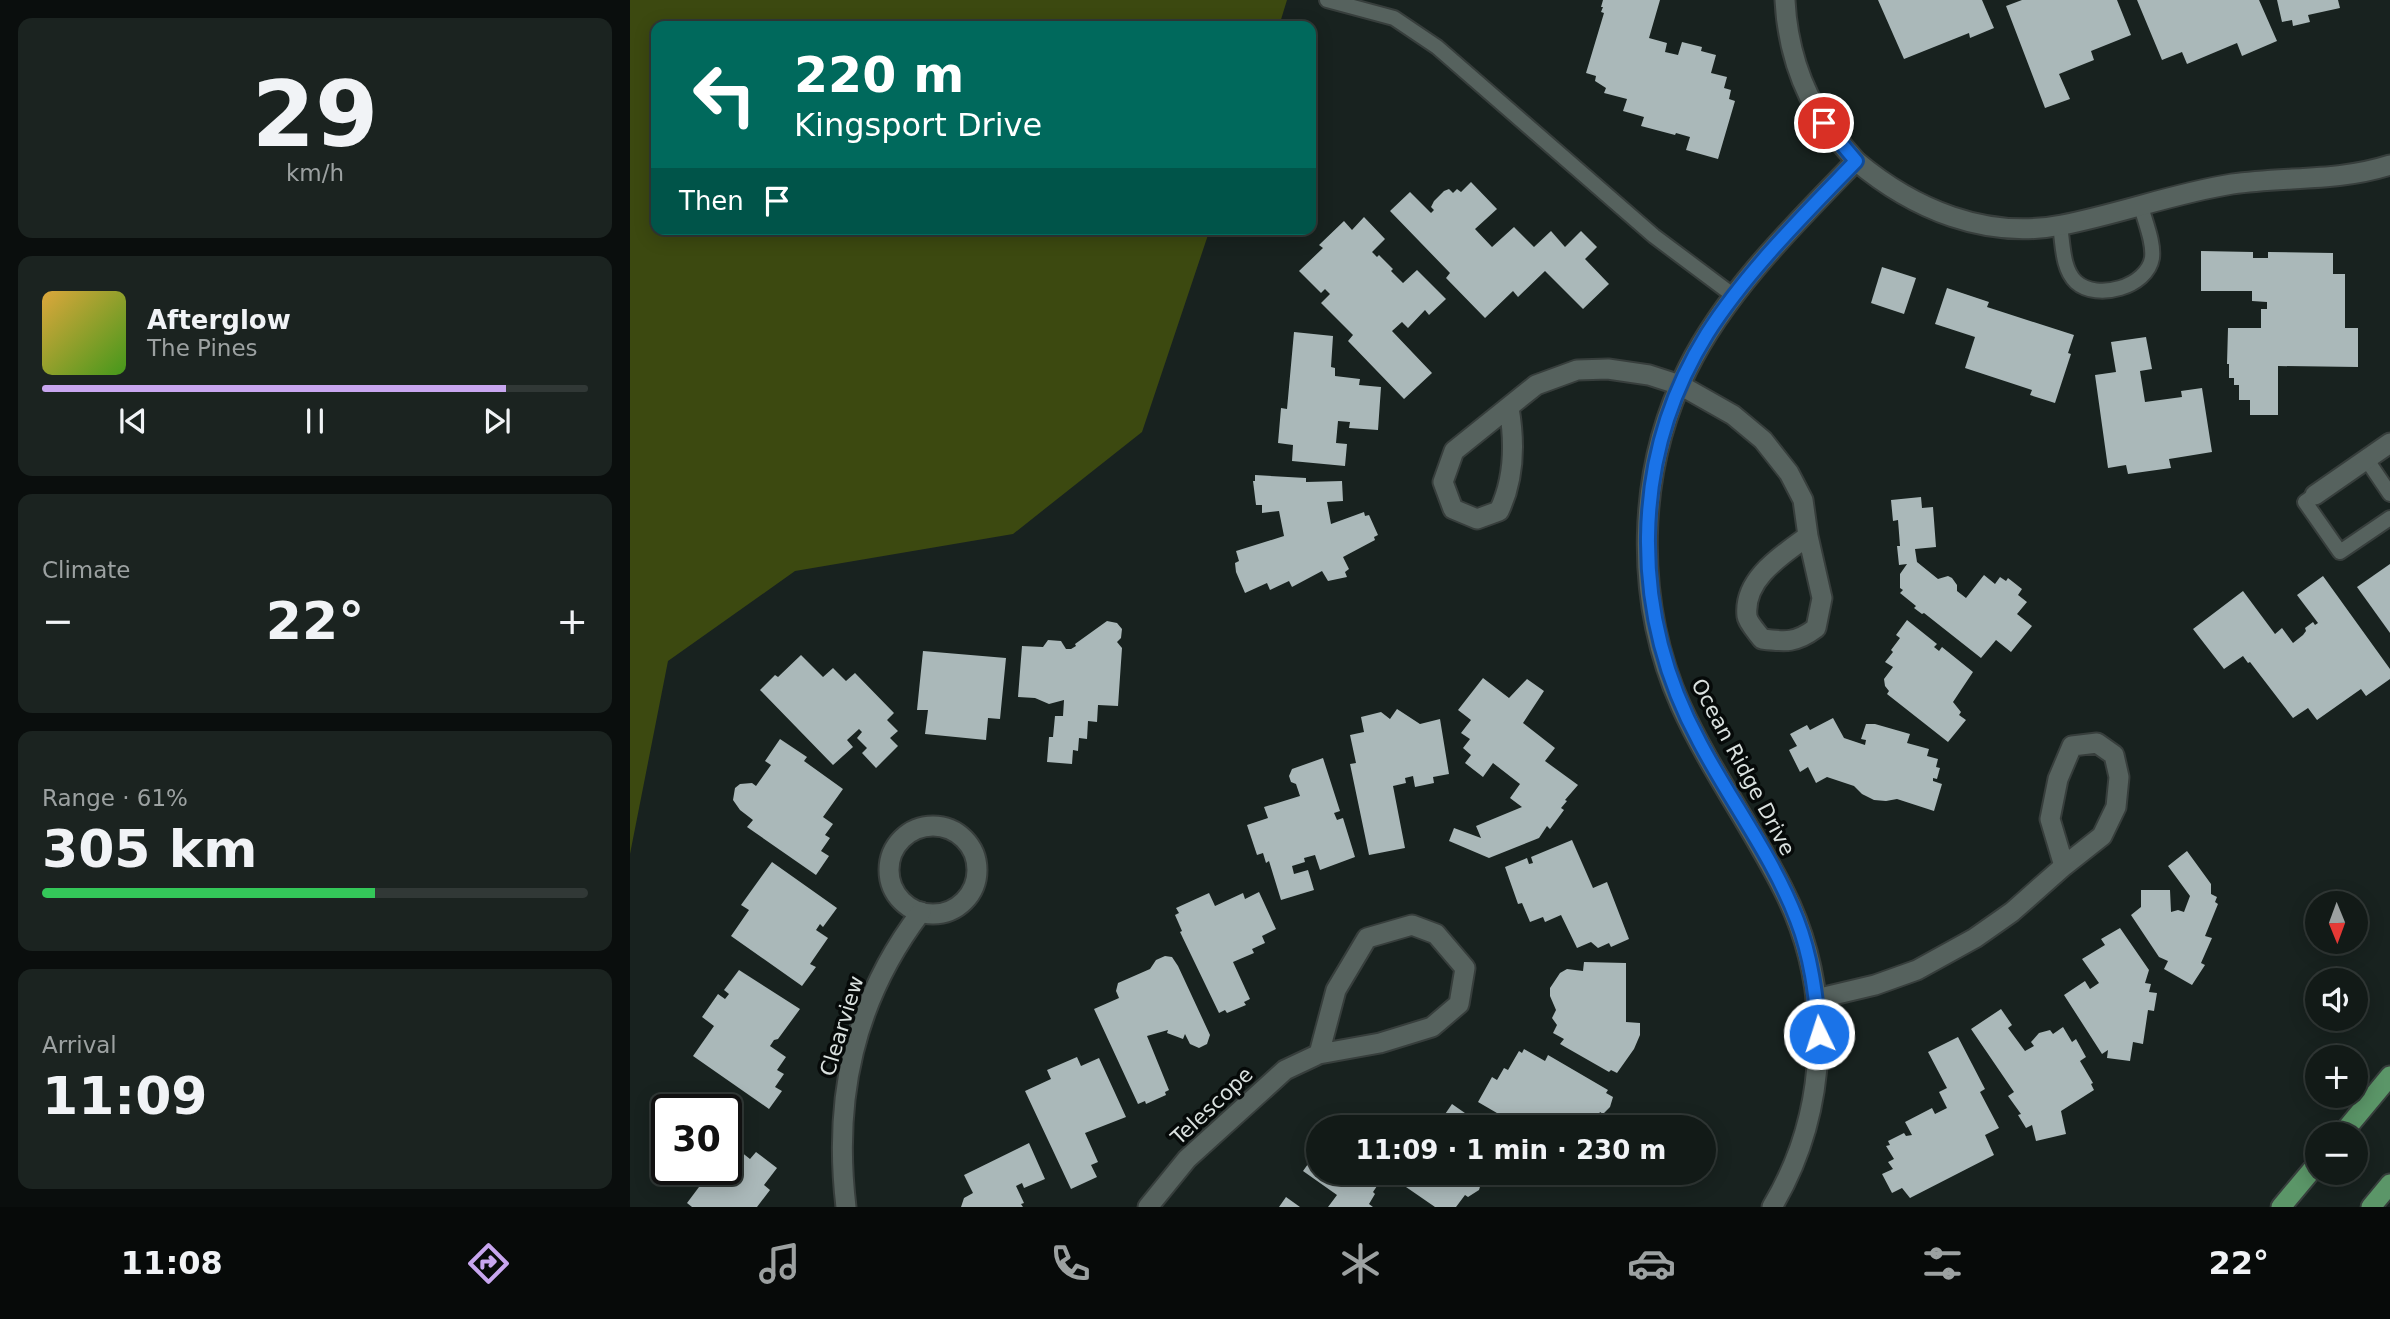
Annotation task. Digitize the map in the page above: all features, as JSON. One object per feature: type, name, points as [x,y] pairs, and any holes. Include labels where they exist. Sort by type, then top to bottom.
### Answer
[{"type":"main road","points":[[2352,1122],[2390,1076]]},
{"type":"main road","points":[[2281,1207],[2305,1178]]},
{"type":"main road","points":[[2371,1207],[2390,1185]]},
{"type":"street","points":[[1785,0],[1793,55],[1806,90],[1824,123],[1856,161],[1882,183],[1949,217],[1985,226],[2022,229],[2060,226],[2234,184],[2347,176],[2389,167]]},
{"type":"street","name":"Ocean Ridge Drive","points":[[1772,1207],[1785,1185],[1804,1137],[1815,1086],[1819,1034],[1812,971],[1797,921],[1783,889],[1700,743],[1666,667],[1651,606],[1647,565],[1648,523],[1652,481],[1661,441],[1680,385],[1708,333],[1734,296],[1798,222],[1856,161]]},
{"type":"street","points":[[1509,408],[1514,435],[1512,468],[1508,493],[1499,511],[1477,519],[1453,509],[1443,482],[1454,452],[1536,385],[1577,370],[1621,370],[1680,385],[1733,415],[1763,440],[1789,473],[1803,500],[1822,598],[1816,628],[1801,639],[1784,642],[1762,639],[1747,618],[1749,590],[1765,571],[1808,536]]},
{"type":"street","points":[[2315,495],[2390,443]]},
{"type":"street","points":[[1816,999],[1875,985],[1917,970],[1975,938],[2012,912],[2102,836],[2116,807],[2119,777],[2114,755],[2096,743],[2072,747],[2058,779],[2050,819],[2064,866]]},
{"type":"street","points":[[928,826],[946,828],[961,835],[972,849],[977,865],[976,882],[968,897],[954,909],[938,914],[921,912],[905,904],[894,891],[889,874],[891,858],[899,842],[912,831],[928,826]]},
{"type":"street","name":"Clearview","points":[[846,1207],[842,1142],[844,1100],[851,1059],[870,999],[897,943],[921,912]]},
{"type":"street","name":"Telescope","points":[[1148,1207],[1187,1159],[1285,1070],[1319,1054],[1380,1043],[1432,1027],[1459,1004],[1465,968],[1436,934],[1412,925],[1367,938],[1336,990],[1319,1054]]},
{"type":"lane","points":[[1327,0],[1394,18],[1437,47],[1654,236],[1734,296]]},
{"type":"lane","points":[[2060,226],[2068,271],[2077,283],[2084,287],[2106,290],[2134,283],[2146,272],[2152,260],[2152,246],[2141,206]]},
{"type":"lane","points":[[2367,460],[2390,494]]},
{"type":"lane","points":[[2315,495],[2305,502],[2340,552],[2390,518]]},
{"type":"green space","points":[[630,0],[1287,0],[1281,21],[651,21],[651,235],[1208,235],[1142,432],[1013,534],[795,571],[668,661],[630,854]]},
{"type":"building","points":[[1603,0],[1660,0],[1649,38],[1667,43],[1665,52],[1678,55],[1682,42],[1702,47],[1701,51],[1716,55],[1711,73],[1727,77],[1724,88],[1731,90],[1729,99],[1735,101],[1718,159],[1686,150],[1690,137],[1641,126],[1644,117],[1623,111],[1627,99],[1604,93],[1606,88],[1595,81],[1596,76],[1586,73],[1604,13],[1601,12]]},
{"type":"building","points":[[1878,0],[1982,0],[1994,28],[1970,38],[1969,33],[1904,59]]},
{"type":"building","points":[[2022,0],[2117,0],[2131,35],[2091,51],[2094,60],[2059,74],[2070,99],[2045,108],[2006,6]]},
{"type":"building","points":[[2137,0],[2259,0],[2277,41],[2242,56],[2237,43],[2187,64],[2182,52],[2162,60]]},
{"type":"building","points":[[2277,0],[2338,0],[2340,8],[2308,15],[2310,22],[2293,26],[2292,20],[2282,22]]},
{"type":"building","points":[[1471,182],[1497,209],[1475,229],[1492,247],[1514,227],[1534,247],[1551,231],[1565,247],[1581,231],[1597,247],[1585,259],[1609,284],[1583,309],[1545,271],[1518,297],[1513,291],[1485,318],[1446,278],[1450,273],[1390,211],[1410,192],[1431,213],[1434,210],[1431,207],[1434,201],[1444,191],[1449,189],[1453,193],[1457,189],[1461,192]]},
{"type":"building","points":[[1364,217],[1385,239],[1372,252],[1393,269],[1391,271],[1403,283],[1417,270],[1446,299],[1429,315],[1425,310],[1408,328],[1402,322],[1392,331],[1432,373],[1404,399],[1348,341],[1353,335],[1321,303],[1330,294],[1325,289],[1321,293],[1299,271],[1323,248],[1319,245],[1344,221],[1352,230]]},
{"type":"building","points":[[2201,251],[2253,252],[2253,258],[2268,258],[2268,252],[2333,253],[2333,274],[2345,274],[2345,328],[2358,328],[2358,367],[2278,366],[2278,415],[2250,415],[2250,400],[2239,400],[2239,385],[2234,385],[2234,378],[2229,378],[2228,328],[2261,328],[2261,309],[2267,309],[2267,302],[2252,301],[2252,291],[2201,291]]},
{"type":"building","points":[[1882,267],[1916,278],[1904,314],[1871,303]]},
{"type":"building","points":[[1947,288],[1989,302],[1987,307],[2074,335],[2068,353],[2071,354],[2055,403],[2030,395],[2032,390],[1965,368],[1975,337],[1935,324]]},
{"type":"building","points":[[1294,332],[1333,336],[1331,367],[1335,368],[1335,376],[1360,379],[1359,385],[1381,387],[1378,430],[1349,428],[1350,422],[1338,421],[1336,443],[1347,444],[1345,466],[1292,461],[1293,445],[1278,443],[1281,408],[1287,409]]},
{"type":"building","points":[[2146,337],[2152,369],[2140,371],[2145,402],[2182,397],[2181,391],[2202,388],[2212,452],[2169,459],[2171,468],[2128,474],[2126,465],[2108,468],[2095,375],[2116,372],[2111,342]]},
{"type":"building","points":[[1255,475],[1306,478],[1306,482],[1342,481],[1343,501],[1327,502],[1331,524],[1364,512],[1365,516],[1369,515],[1378,535],[1374,537],[1375,540],[1343,557],[1349,569],[1345,572],[1347,577],[1328,581],[1322,571],[1292,587],[1289,581],[1270,590],[1267,583],[1245,593],[1236,572],[1235,563],[1239,561],[1236,551],[1284,536],[1279,511],[1262,513],[1262,505],[1256,505],[1253,481]]},
{"type":"building","points":[[1921,497],[1922,508],[1933,507],[1936,547],[1915,549],[1917,562],[1938,579],[1948,576],[1952,578],[1957,585],[1957,591],[1966,598],[1984,575],[1995,584],[2000,577],[2006,581],[2008,578],[2022,589],[2018,595],[2027,602],[2017,614],[2032,626],[2011,652],[1996,640],[1981,658],[1914,608],[1916,606],[1900,593],[1903,590],[1900,588],[1900,574],[1907,564],[1899,565],[1898,520],[1893,521],[1891,500]]},
{"type":"building","points":[[2390,564],[2390,633],[2357,587]]},
{"type":"building","points":[[2323,576],[2390,669],[2390,679],[2366,696],[2361,689],[2317,720],[2308,708],[2293,718],[2250,662],[2243,656],[2224,669],[2193,629],[2243,591],[2275,634],[2282,628],[2293,643],[2303,635],[2305,628],[2313,622],[2315,625],[2318,623],[2297,595]]},
{"type":"building","points":[[1907,620],[1937,644],[1934,647],[1939,651],[1942,647],[1973,672],[1953,702],[1961,712],[1959,715],[1966,720],[1948,742],[1887,694],[1889,691],[1884,679],[1893,667],[1885,662],[1900,638],[1896,635]]},
{"type":"building","points":[[1107,621],[1117,623],[1122,629],[1121,638],[1117,642],[1122,648],[1118,706],[1098,705],[1097,722],[1088,721],[1087,739],[1079,738],[1078,751],[1073,750],[1072,764],[1047,762],[1049,737],[1053,737],[1055,716],[1063,716],[1064,700],[1049,704],[1035,698],[1018,697],[1022,646],[1043,647],[1048,640],[1061,641],[1066,649],[1071,649]]},
{"type":"building","points":[[923,651],[1006,658],[1000,719],[988,718],[986,740],[925,734],[928,710],[917,710]]},
{"type":"building","points":[[801,655],[823,677],[833,668],[846,681],[855,673],[894,713],[887,720],[898,731],[890,738],[898,746],[876,768],[862,753],[867,748],[857,738],[862,732],[859,729],[847,740],[853,747],[833,765],[760,690]]},
{"type":"building","points":[[1483,678],[1509,698],[1527,679],[1544,691],[1523,723],[1555,748],[1545,761],[1578,785],[1565,800],[1567,801],[1561,808],[1564,810],[1550,829],[1547,826],[1539,838],[1489,858],[1449,841],[1454,828],[1481,838],[1476,826],[1522,807],[1510,798],[1520,784],[1493,763],[1483,777],[1465,763],[1471,755],[1463,748],[1470,739],[1461,733],[1471,720],[1458,710]]},
{"type":"building","points":[[1397,709],[1420,724],[1440,719],[1449,774],[1433,777],[1434,783],[1415,787],[1413,776],[1405,778],[1406,783],[1393,786],[1405,848],[1369,855],[1350,764],[1356,763],[1350,735],[1364,732],[1361,717],[1381,712],[1390,719]]},
{"type":"building","points":[[1833,718],[1844,738],[1865,745],[1866,740],[1861,739],[1866,724],[1875,724],[1910,734],[1907,743],[1929,749],[1927,756],[1938,759],[1936,767],[1940,768],[1937,779],[1933,778],[1933,781],[1942,784],[1934,811],[1897,799],[1874,800],[1854,786],[1827,777],[1816,783],[1808,767],[1800,772],[1789,750],[1797,746],[1790,734],[1807,725],[1810,730]]},
{"type":"building","points":[[780,739],[807,757],[804,761],[843,789],[823,817],[833,824],[825,835],[830,838],[821,851],[829,856],[816,875],[747,827],[753,820],[740,810],[733,800],[735,788],[740,784],[752,783],[756,786],[771,765],[765,761]]},
{"type":"building","points":[[1323,758],[1340,811],[1334,813],[1337,820],[1343,818],[1355,857],[1320,870],[1315,855],[1304,858],[1305,862],[1292,866],[1294,874],[1308,870],[1314,890],[1281,900],[1269,861],[1266,863],[1263,853],[1257,855],[1247,825],[1268,818],[1264,807],[1300,796],[1296,784],[1291,782],[1289,776],[1292,769]]},
{"type":"building","points":[[1572,840],[1593,888],[1607,882],[1629,939],[1611,947],[1609,943],[1598,948],[1591,942],[1577,948],[1561,915],[1545,922],[1543,917],[1530,922],[1522,903],[1518,904],[1505,867],[1527,858],[1529,864],[1533,863],[1531,857]]},
{"type":"building","points":[[2187,851],[2211,884],[2211,894],[2217,897],[2215,902],[2218,904],[2205,936],[2212,938],[2201,963],[2205,965],[2192,985],[2164,969],[2168,961],[2159,957],[2131,915],[2141,907],[2141,890],[2170,890],[2171,912],[2184,912],[2190,896],[2168,866]]},
{"type":"building","points":[[772,862],[837,908],[823,927],[820,924],[816,930],[828,938],[810,964],[816,967],[802,986],[731,936],[749,910],[741,905]]},
{"type":"building","points":[[1259,892],[1276,929],[1262,936],[1265,943],[1252,949],[1254,953],[1233,962],[1250,999],[1244,1002],[1246,1005],[1227,1013],[1225,1010],[1219,1013],[1180,932],[1182,931],[1175,915],[1179,913],[1176,908],[1209,893],[1215,906],[1243,893],[1245,899]]},
{"type":"building","points":[[2120,928],[2149,970],[2145,983],[2151,984],[2149,992],[2157,993],[2154,1011],[2148,1010],[2143,1044],[2133,1042],[2130,1061],[2107,1058],[2108,1050],[2102,1054],[2064,995],[2085,981],[2090,989],[2099,983],[2082,959],[2105,945],[2101,939]]},
{"type":"building","points":[[1165,956],[1172,957],[1178,966],[1210,1035],[1207,1044],[1199,1048],[1190,1044],[1185,1034],[1183,1039],[1167,1033],[1168,1030],[1147,1036],[1169,1090],[1165,1092],[1166,1095],[1146,1104],[1145,1101],[1138,1104],[1094,1009],[1119,998],[1116,991],[1118,983],[1150,969],[1156,960]]},
{"type":"building","points":[[1584,962],[1626,963],[1626,1022],[1640,1023],[1640,1035],[1634,1049],[1617,1073],[1611,1070],[1609,1072],[1560,1044],[1564,1039],[1553,1033],[1557,1025],[1552,1018],[1556,1010],[1550,996],[1550,988],[1560,973],[1567,969],[1583,971]]},
{"type":"building","points":[[739,970],[800,1009],[770,1046],[786,1057],[777,1070],[784,1074],[775,1087],[782,1091],[769,1109],[693,1056],[714,1026],[702,1017],[718,994],[725,999],[729,994],[724,990]]},
{"type":"building","points":[[2001,1009],[2012,1025],[2008,1028],[2025,1051],[2034,1046],[2031,1042],[2039,1033],[2050,1030],[2053,1034],[2063,1027],[2072,1042],[2076,1039],[2086,1057],[2080,1061],[2093,1083],[2091,1084],[2094,1090],[2061,1111],[2066,1134],[2036,1141],[2032,1125],[2026,1128],[2018,1115],[2021,1114],[2008,1096],[2014,1092],[1971,1029]]},
{"type":"building","points":[[1958,1037],[1985,1089],[1980,1092],[1999,1128],[1985,1135],[1994,1155],[1910,1198],[1902,1188],[1892,1193],[1882,1174],[1893,1169],[1888,1162],[1894,1159],[1886,1146],[1890,1145],[1888,1141],[1904,1133],[1906,1136],[1912,1135],[1905,1122],[1932,1108],[1935,1114],[1947,1108],[1939,1092],[1947,1088],[1928,1052]]},
{"type":"building","points":[[1524,1049],[1545,1061],[1548,1055],[1608,1090],[1606,1093],[1613,1097],[1610,1107],[1598,1115],[1500,1115],[1478,1102],[1492,1077],[1497,1080],[1504,1068],[1508,1070],[1519,1051],[1522,1053]]},
{"type":"building","points":[[1077,1057],[1081,1066],[1099,1058],[1126,1117],[1085,1133],[1098,1162],[1091,1165],[1097,1177],[1071,1189],[1025,1091],[1051,1079],[1047,1070]]},
{"type":"building","points":[[1452,1104],[1468,1115],[1444,1115]]},
{"type":"building","points":[[1029,1143],[1045,1179],[1024,1188],[1022,1183],[1016,1186],[1024,1203],[1021,1204],[1023,1207],[961,1207],[964,1198],[973,1193],[964,1175]]},
{"type":"building","points":[[756,1152],[777,1168],[764,1185],[770,1190],[757,1207],[692,1207],[687,1203],[700,1185],[742,1185],[742,1153],[750,1159]]},
{"type":"building","points":[[1323,1185],[1377,1186],[1369,1204],[1373,1207],[1328,1207],[1337,1195]]},
{"type":"building","points":[[1481,1185],[1479,1190],[1468,1197],[1465,1195],[1456,1207],[1435,1207],[1406,1187]]},
{"type":"building","points":[[1286,1197],[1300,1207],[1279,1207]]},
{"type":"route","points":[[1819,1034],[1812,971],[1797,921],[1783,889],[1681,705],[1666,667],[1651,606],[1647,565],[1652,481],[1661,441],[1689,366],[1734,296],[1798,222],[1856,161],[1824,123]]}]
